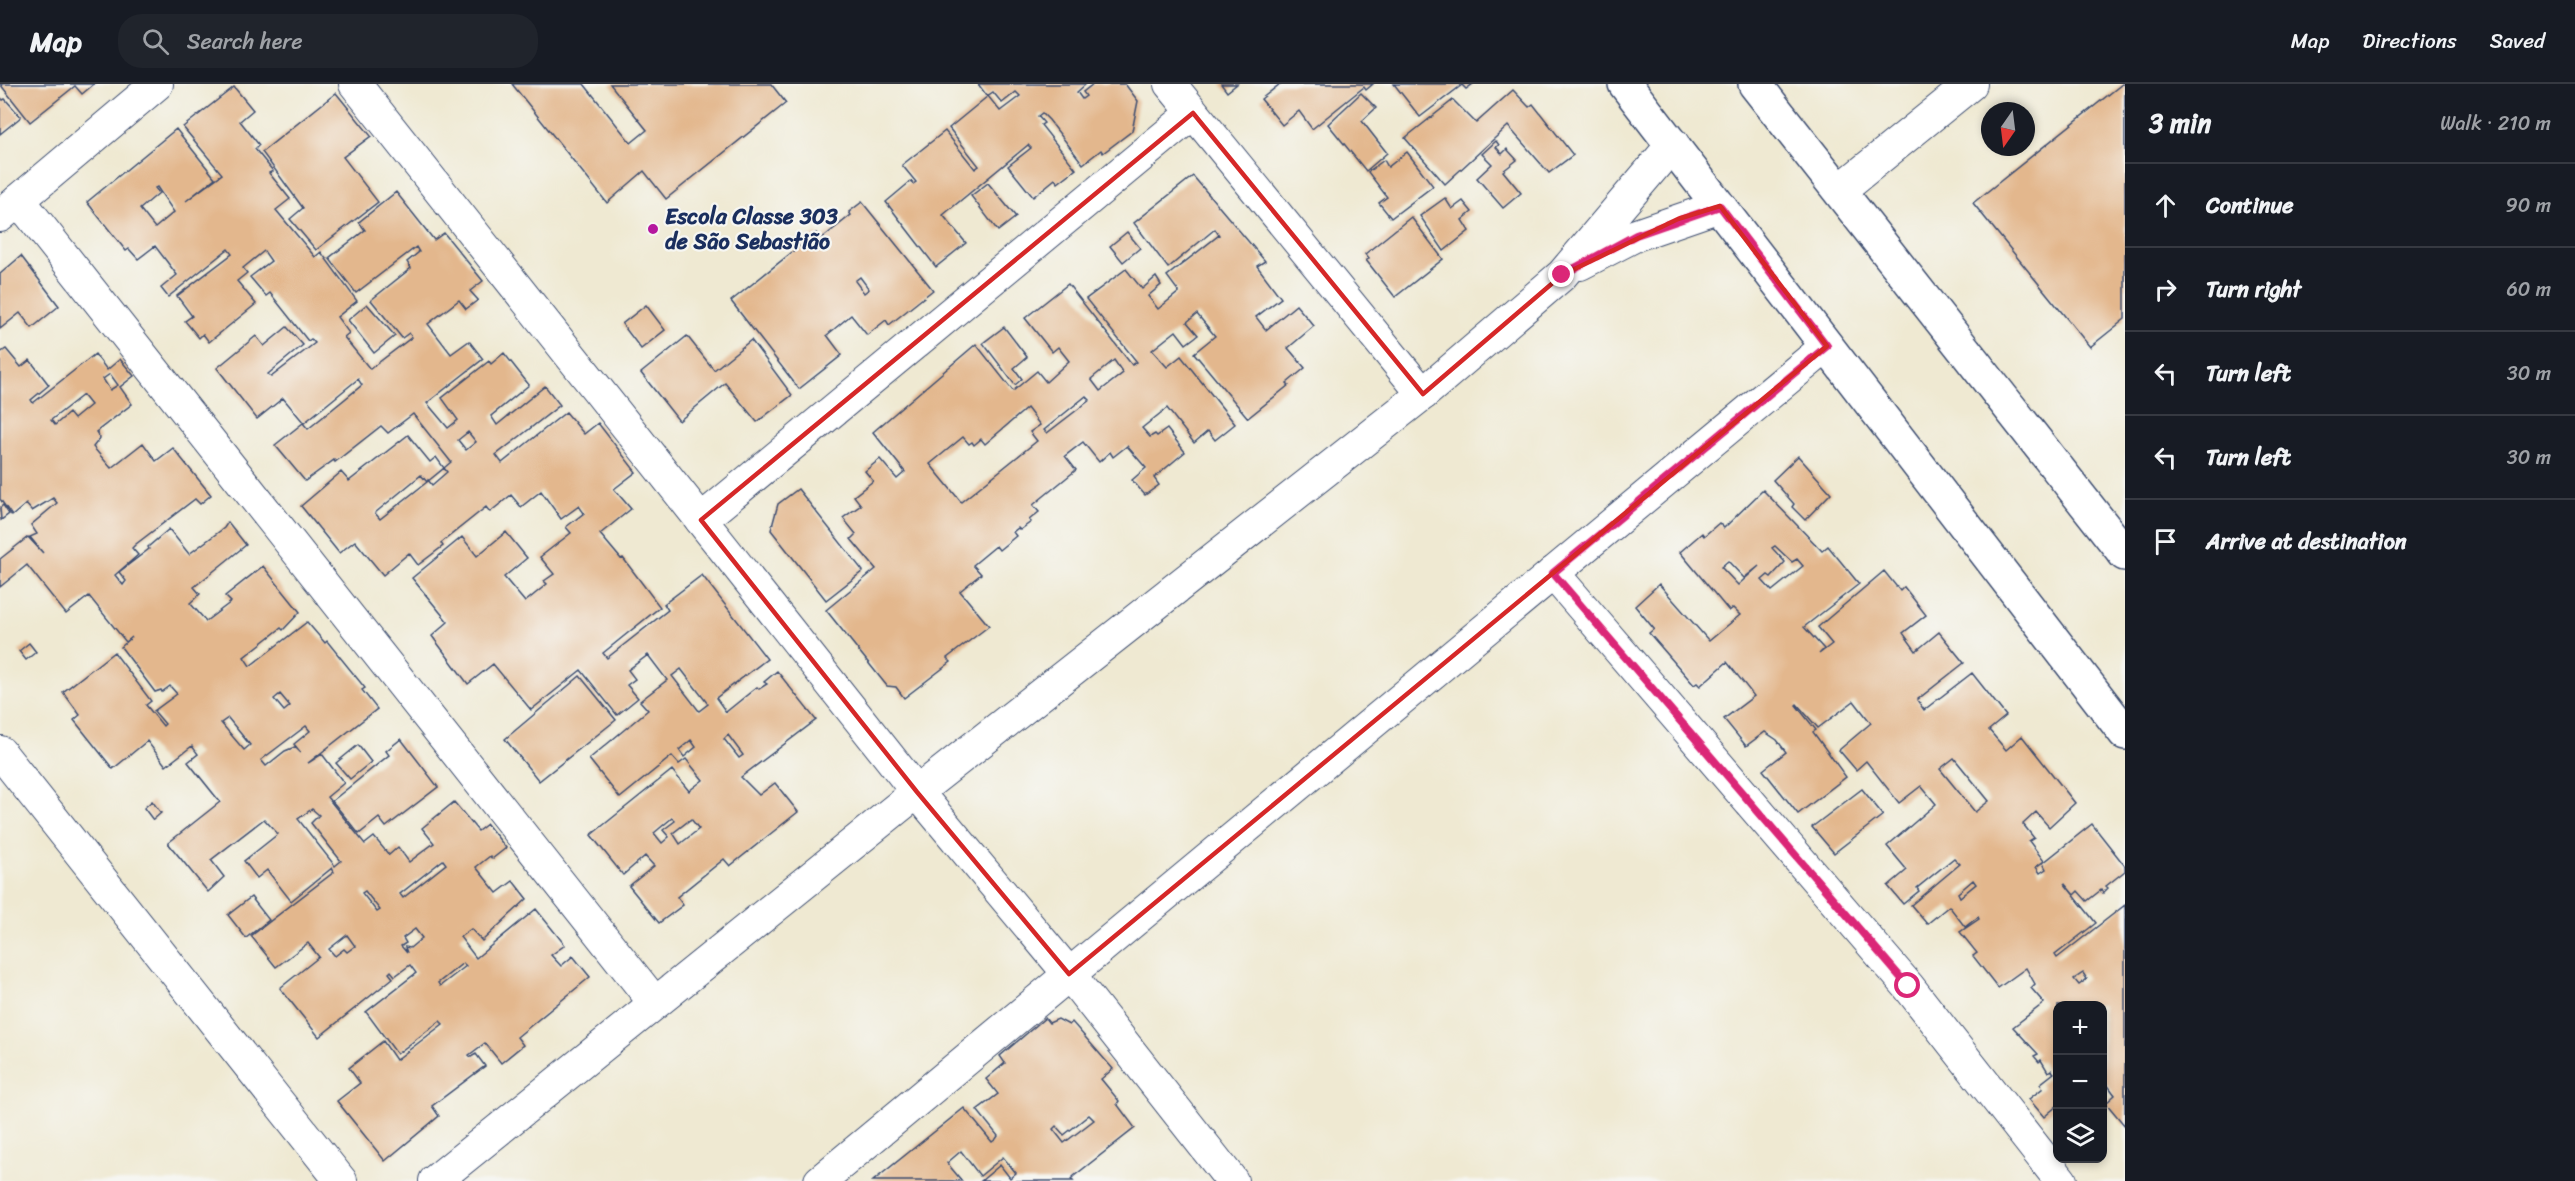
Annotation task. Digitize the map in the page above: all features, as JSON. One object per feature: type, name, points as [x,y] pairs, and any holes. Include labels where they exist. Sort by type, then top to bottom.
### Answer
[{"type":"street","points":[[157,84],[9,208],[654,1002]]},
{"type":"street","points":[[355,84],[917,792],[1069,974],[1232,1181]]},
{"type":"street","points":[[1170,84],[1423,394]]},
{"type":"street","points":[[1625,84],[2125,733]]},
{"type":"street","points":[[1755,84],[2125,554]]},
{"type":"street","points":[[1840,190],[1971,84]]},
{"type":"street","points":[[701,520],[1193,113]]},
{"type":"street","points":[[435,1181],[917,792],[1423,394],[1562,275],[1673,144]]},
{"type":"street","points":[[1562,275],[1636,235],[1720,206]]},
{"type":"street","points":[[820,1181],[1827,346]]},
{"type":"street","points":[[1553,573],[1908,986],[2061,1181]]},
{"type":"street","points":[[0,752],[341,1181]]},
{"type":"highlighted area","points":[[1193,113],[1423,394],[1562,275],[1678,219],[1720,206],[1827,346],[1069,974],[917,792],[701,520]]},
{"type":"building","points":[[0,84],[94,84],[82,94],[75,86],[30,122]]},
{"type":"building","points":[[512,84],[584,84],[631,143],[647,130],[610,84],[771,84],[786,103],[666,199],[644,171],[607,203]]},
{"type":"building","points":[[978,84],[1086,84],[1077,92],[1082,99],[1086,96],[1083,92],[1093,84],[1125,84],[1138,101],[1132,131],[1103,153],[1101,150],[1083,164],[1049,120],[1042,113],[1038,116],[1044,123],[1041,125],[1076,169],[1058,183],[1055,179],[1033,197],[1008,166],[1031,148],[1028,145],[943,215],[966,243],[936,267],[886,202],[911,181],[913,184],[916,182],[902,165],[945,131],[975,169],[979,166],[949,128],[988,96],[1000,111],[1020,96],[1016,92],[1002,103],[993,92],[987,96]]},
{"type":"building","points":[[1221,84],[1237,84],[1227,92]]},
{"type":"building","points":[[1280,84],[1373,84],[1366,90],[1364,87],[1312,129],[1299,111],[1282,125],[1261,99]]},
{"type":"building","points":[[1394,84],[1473,84],[1466,89],[1462,85],[1420,117]]},
{"type":"building","points":[[2122,84],[2125,84],[2125,319],[2090,347],[1973,203],[2032,156],[2035,156],[2035,153]]},
{"type":"building","points":[[234,87],[253,110],[240,121],[259,145],[255,149],[273,171],[269,173],[290,199],[276,210],[315,257],[321,252],[357,301],[337,317],[349,333],[344,337],[370,369],[412,337],[409,333],[402,338],[371,300],[411,268],[407,262],[419,252],[416,247],[356,293],[329,258],[365,230],[359,222],[396,192],[434,240],[444,233],[483,281],[470,291],[478,300],[466,309],[459,300],[428,324],[451,354],[469,341],[483,359],[427,403],[448,428],[458,420],[442,398],[489,361],[491,364],[504,353],[529,385],[491,416],[497,425],[545,386],[560,405],[496,455],[502,463],[566,412],[584,434],[598,423],[636,472],[614,489],[631,509],[600,534],[621,559],[623,558],[660,607],[603,653],[607,658],[668,610],[664,604],[702,575],[767,659],[716,698],[726,712],[757,687],[759,689],[767,684],[764,682],[777,671],[816,720],[741,777],[759,795],[775,783],[798,812],[730,866],[724,859],[677,897],[683,905],[659,923],[629,886],[654,866],[645,856],[623,875],[591,835],[672,770],[689,791],[703,780],[686,759],[679,764],[672,756],[620,798],[589,759],[648,710],[640,701],[667,680],[648,655],[628,670],[635,679],[627,685],[638,698],[617,715],[581,670],[531,710],[493,664],[468,684],[432,636],[448,622],[412,578],[462,537],[477,556],[506,532],[527,558],[504,577],[525,602],[547,584],[544,581],[554,574],[540,557],[571,533],[566,527],[584,513],[579,506],[561,519],[541,491],[521,507],[511,495],[490,512],[486,507],[441,543],[443,546],[418,565],[409,553],[383,575],[355,541],[339,553],[301,506],[341,472],[349,481],[408,435],[430,462],[436,457],[444,468],[451,462],[413,414],[388,433],[381,426],[335,462],[334,460],[305,481],[275,445],[303,423],[308,429],[362,385],[358,379],[304,423],[283,398],[257,419],[217,368],[256,336],[264,346],[287,327],[303,345],[268,374],[271,377],[315,343],[311,339],[308,341],[270,293],[266,296],[250,277],[271,261],[264,251],[243,268],[247,273],[237,281],[256,304],[209,342],[203,334],[199,338],[185,321],[192,316],[177,296],[232,254],[228,249],[168,297],[161,288],[177,275],[155,246],[138,259],[129,249],[126,251],[87,202],[176,129],[215,178],[186,201],[222,174],[183,127]],"holes":[[[157,187],[174,212],[155,228],[140,209],[159,193],[155,188]],[[468,432],[476,442],[466,450],[458,440]],[[444,468],[447,472],[432,485],[429,481]],[[421,475],[427,482],[380,519],[375,513]],[[681,669],[708,704],[699,711],[672,676]],[[728,735],[743,755],[739,758],[724,739]],[[691,740],[696,747],[684,757],[679,750]],[[672,818],[675,821],[663,830],[669,837],[662,843],[654,833]],[[691,819],[699,829],[680,844],[673,833]]]},
{"type":"building","points":[[1513,90],[1529,107],[1533,104],[1573,155],[1549,173],[1508,126],[1445,184],[1405,138],[1453,100],[1476,123]]},
{"type":"building","points":[[336,93],[371,136],[343,157],[378,202],[316,250],[290,219],[303,208],[262,152]]},
{"type":"building","points":[[1361,93],[1376,108],[1362,121],[1387,153],[1366,171],[1328,124]]},
{"type":"building","points":[[0,97],[5,99],[21,117],[0,134]]},
{"type":"building","points":[[1496,141],[1499,145],[1496,147],[1502,154],[1507,149],[1517,160],[1503,171],[1521,193],[1503,208],[1477,178],[1492,164],[1482,154]]},
{"type":"building","points":[[1407,152],[1433,186],[1391,218],[1379,203],[1387,197],[1368,172],[1384,160],[1388,167]]},
{"type":"building","points":[[1193,176],[1265,261],[1257,266],[1281,298],[1256,317],[1266,330],[1296,305],[1314,326],[1288,348],[1305,368],[1287,383],[1289,385],[1248,418],[1194,353],[1215,336],[1197,314],[1187,322],[1198,335],[1186,344],[1176,331],[1152,350],[1167,367],[1181,356],[1235,424],[1215,440],[1208,431],[1194,443],[1167,408],[1142,428],[1150,437],[1155,434],[1157,436],[1167,429],[1185,452],[1154,478],[1159,485],[1145,495],[1132,480],[1146,468],[1127,446],[1113,457],[1110,452],[1099,462],[1083,442],[1065,456],[1076,470],[1033,505],[1039,512],[1029,520],[1031,522],[1013,532],[1016,536],[999,550],[996,546],[973,565],[981,574],[960,591],[989,626],[947,658],[951,662],[904,698],[896,687],[887,686],[826,610],[876,569],[851,539],[856,534],[843,518],[861,505],[854,496],[873,481],[865,471],[880,459],[897,479],[905,472],[873,432],[976,344],[1013,391],[1037,371],[1046,382],[1069,361],[1058,347],[1052,352],[1025,318],[1068,284],[1132,365],[1137,362],[1086,299],[1126,269],[1142,289],[1156,277],[1161,285],[1148,296],[1158,309],[1179,292],[1167,276],[1219,235],[1215,229],[1168,268],[1134,223]],"holes":[[[1114,360],[1123,373],[1100,391],[1091,379]],[[1086,396],[1090,400],[1047,433],[1044,430]],[[1027,408],[1040,425],[1030,432],[1037,441],[961,502],[930,464],[963,437],[969,444],[972,442],[974,445],[981,439],[985,444]]]},
{"type":"building","points":[[988,183],[1016,217],[998,231],[971,196]]},
{"type":"building","points":[[1445,198],[1452,209],[1463,201],[1472,212],[1462,220],[1469,231],[1444,251],[1420,216]]},
{"type":"building","points":[[862,202],[933,290],[889,325],[886,320],[867,335],[851,315],[827,335],[842,355],[799,389],[731,301],[816,233],[821,239],[851,215],[849,212]],"holes":[[[860,277],[869,289],[864,293],[855,281]]]},
{"type":"building","points":[[1411,217],[1443,259],[1395,297],[1366,260],[1369,259],[1365,254]]},
{"type":"building","points":[[1127,232],[1140,248],[1123,262],[1110,246]]},
{"type":"building","points":[[21,256],[59,306],[32,328],[20,313],[0,329],[0,274]]},
{"type":"building","points":[[367,304],[395,336],[374,353],[348,320]]},
{"type":"building","points":[[646,305],[665,330],[641,349],[622,324]]},
{"type":"building","points":[[1004,327],[1027,357],[1014,368],[1022,379],[1015,385],[983,343]]},
{"type":"building","points":[[687,336],[714,370],[751,340],[792,395],[757,422],[725,383],[679,421],[641,373]]},
{"type":"building","points":[[6,349],[21,367],[30,360],[49,385],[31,400],[33,403],[95,354],[107,370],[120,359],[134,376],[120,387],[132,404],[96,432],[100,438],[93,447],[111,468],[143,443],[156,461],[173,448],[211,495],[200,504],[195,499],[136,544],[132,548],[138,555],[115,575],[123,585],[126,581],[119,572],[149,549],[148,547],[169,529],[189,554],[224,528],[228,522],[246,545],[194,587],[200,594],[190,603],[206,621],[231,602],[225,596],[263,566],[300,612],[283,630],[281,628],[244,657],[250,666],[307,622],[325,643],[327,641],[365,688],[362,690],[377,709],[308,763],[322,754],[344,783],[327,797],[365,844],[374,837],[389,855],[398,847],[409,862],[434,843],[422,828],[454,802],[478,831],[487,824],[506,848],[492,859],[490,856],[476,867],[497,893],[513,881],[527,899],[482,941],[471,929],[460,937],[476,958],[536,909],[565,945],[551,955],[561,966],[573,956],[590,977],[517,1037],[523,1045],[501,1063],[485,1043],[469,1055],[471,1057],[476,1054],[485,1066],[432,1106],[439,1116],[385,1161],[337,1101],[360,1083],[349,1068],[383,1041],[396,1060],[443,1024],[440,1021],[397,1054],[366,1012],[416,973],[410,965],[395,976],[391,971],[389,973],[393,978],[319,1037],[280,988],[319,957],[308,943],[276,967],[251,936],[334,872],[332,868],[291,901],[267,870],[257,878],[244,861],[278,834],[264,819],[211,860],[224,877],[208,892],[168,843],[220,802],[188,762],[198,754],[192,746],[166,766],[147,741],[113,769],[74,720],[80,715],[63,692],[114,652],[151,701],[146,705],[163,726],[165,724],[154,711],[177,694],[170,686],[162,692],[161,690],[155,692],[121,647],[132,637],[126,642],[89,596],[66,614],[27,565],[0,587],[0,559],[28,537],[43,553],[30,537],[37,534],[31,525],[57,503],[53,498],[32,511],[26,504],[12,516],[0,499],[0,353]],"holes":[[[110,374],[118,385],[110,390],[103,379]],[[83,395],[91,405],[74,419],[69,413],[55,425],[51,420]],[[280,694],[290,706],[284,711],[274,699]],[[228,718],[250,745],[244,750],[221,723]],[[306,726],[310,731],[294,744],[301,753],[295,747],[285,751],[266,766],[261,760]],[[312,809],[319,815],[311,823],[341,861],[335,866],[298,819]],[[443,860],[446,864],[403,898],[400,894]],[[365,891],[380,910],[377,912],[362,893]],[[415,929],[422,938],[410,948],[405,947],[407,953],[401,946],[406,943],[403,938]],[[347,935],[355,946],[347,952],[344,949],[335,956],[329,949]],[[463,963],[466,966],[440,986],[438,983]]]},
{"type":"building","points":[[1798,456],[1831,493],[1805,520],[1792,507],[1794,504],[1773,480]]},
{"type":"building","points":[[798,489],[863,571],[826,600],[771,530],[778,504]]},
{"type":"building","points":[[1763,490],[1822,551],[1828,546],[1859,584],[1804,627],[1824,649],[1819,654],[1832,644],[1818,627],[1884,571],[1900,591],[1904,587],[1926,615],[1903,633],[1916,651],[1939,632],[1964,663],[1917,700],[1924,710],[1972,673],[2006,716],[1989,730],[2006,750],[2022,736],[2075,803],[2049,827],[2036,812],[2023,824],[2034,838],[2029,841],[2044,861],[2036,867],[2040,873],[2046,869],[2043,863],[2092,824],[2125,866],[2125,871],[2106,886],[2108,888],[2103,893],[2101,890],[2087,901],[2078,891],[2074,895],[2064,883],[2096,923],[2055,955],[2057,958],[2125,905],[2125,1126],[2107,1104],[2115,1095],[2107,1084],[2107,1001],[2053,1001],[2053,1072],[2051,1070],[2048,1072],[2041,1060],[2039,1062],[2034,1056],[2038,1054],[2013,1027],[2044,1003],[2031,988],[2035,984],[2026,968],[1998,988],[1973,956],[1977,953],[1960,932],[1979,919],[1978,917],[1965,927],[1949,906],[1927,924],[1911,905],[1960,864],[1954,858],[1917,888],[1919,891],[1903,904],[1888,886],[1907,870],[1887,846],[1936,804],[1921,786],[1899,803],[1866,761],[1856,770],[1839,750],[1871,723],[1854,701],[1818,728],[1796,705],[1816,730],[1813,732],[1846,777],[1798,814],[1763,770],[1786,752],[1777,740],[1765,732],[1746,746],[1724,719],[1754,696],[1727,662],[1700,686],[1697,683],[1694,685],[1649,633],[1654,629],[1635,606],[1659,584],[1709,641],[1740,615],[1733,608],[1729,611],[1680,552],[1702,533],[1704,536],[1719,523],[1724,528]],"holes":[[[1775,546],[1792,562],[1797,559],[1803,566],[1772,591],[1762,580],[1768,575],[1771,577],[1785,562],[1772,548]],[[1728,561],[1744,578],[1759,566],[1738,585],[1721,567]],[[1954,758],[1989,801],[1975,812],[1940,769]],[[1973,880],[1976,884],[1960,897],[1958,893]],[[2083,973],[2087,979],[2079,985],[2074,979]]]},
{"type":"building","points":[[3,505],[9,514],[1,520],[0,508]]},
{"type":"building","points":[[29,643],[36,652],[26,660],[19,651]]},
{"type":"building","points":[[580,676],[616,720],[539,781],[505,739]]},
{"type":"building","points":[[401,739],[438,787],[386,827],[379,818],[359,834],[332,801],[389,755],[386,751]]},
{"type":"building","points":[[358,745],[371,762],[350,779],[336,763]]},
{"type":"building","points":[[1862,789],[1883,815],[1834,853],[1812,827]]},
{"type":"building","points":[[152,801],[161,813],[153,820],[144,808]]},
{"type":"building","points":[[251,897],[269,920],[246,938],[228,915]]},
{"type":"building","points":[[1045,1018],[1049,1023],[1058,1019],[1069,1025],[1072,1022],[1113,1069],[1101,1079],[1119,1101],[1117,1104],[1135,1128],[1074,1176],[1071,1179],[1073,1181],[981,1181],[1000,1165],[1010,1178],[1016,1173],[1003,1157],[980,1176],[961,1151],[947,1163],[962,1181],[873,1181],[964,1108],[992,1142],[996,1139],[998,1136],[977,1110],[998,1094],[986,1079],[1005,1063],[1000,1056]],"holes":[[[1089,1115],[1094,1120],[1064,1143],[1053,1129],[1056,1126],[1064,1135]]]},
{"type":"building","points":[[2053,1074],[2053,1109],[2044,1117],[2029,1099],[2043,1088],[2040,1084]]},
{"type":"place","name":"Escola Classe 303 de São Sebastião","points":[[653,229]]},
{"type":"route","points":[[1562,275],[1636,235],[1720,206],[1827,346],[1553,573],[1908,986]]}]
